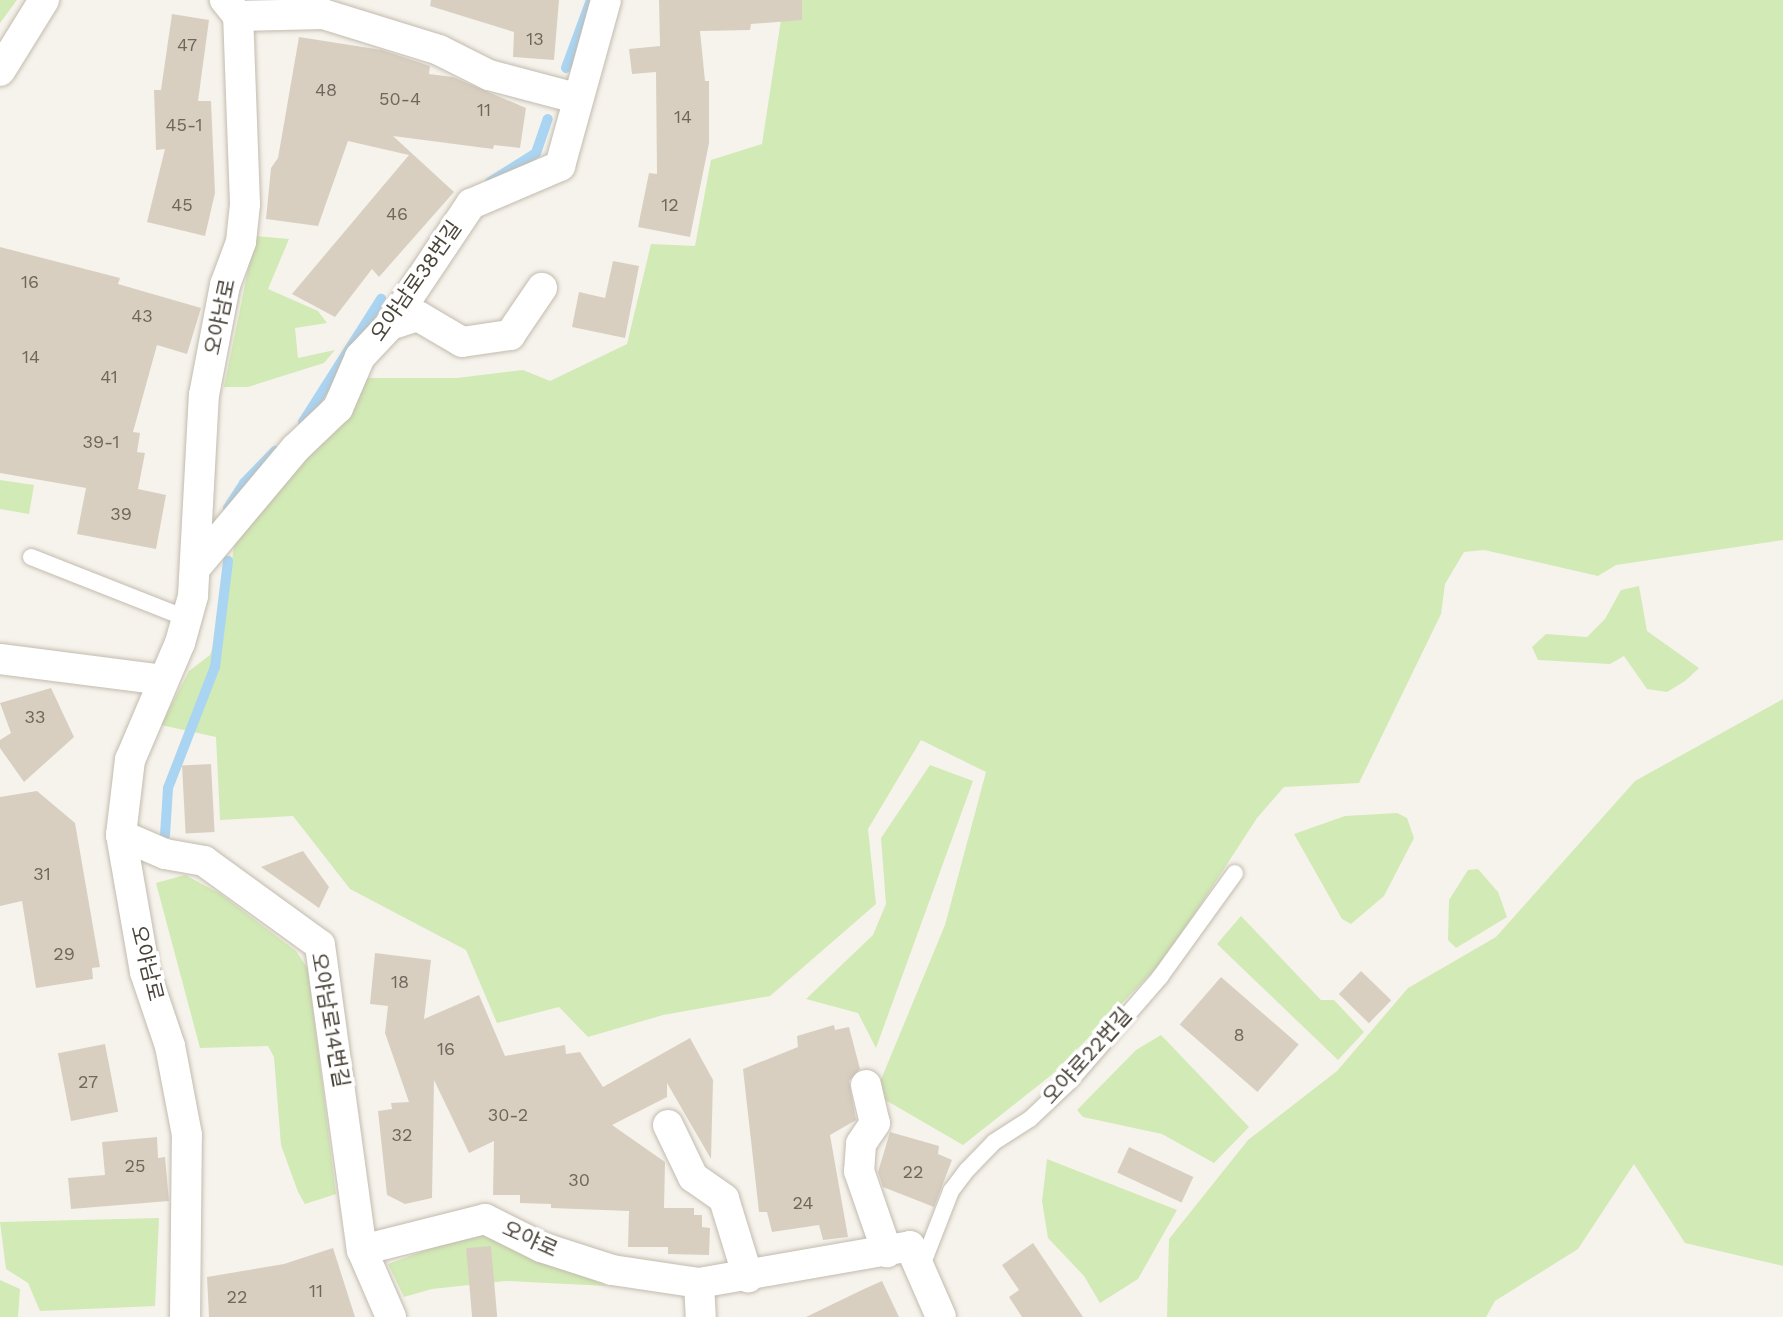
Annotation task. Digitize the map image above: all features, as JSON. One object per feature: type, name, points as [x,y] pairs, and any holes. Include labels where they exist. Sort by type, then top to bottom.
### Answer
[{"type":"street","points":[[0,71],[44,0]]},
{"type":"street","name":"오야남로38번길","points":[[196,567],[280,466],[338,408],[360,357],[390,325],[471,204],[560,166],[576,98],[606,0]]},
{"type":"street","name":"오야남로","points":[[185,1317],[187,1135],[170,1046],[145,972],[121,835],[130,760],[187,618],[196,567],[204,395],[245,204],[231,8],[323,14],[439,50],[489,75],[576,98]]},
{"type":"street","points":[[390,325],[418,316],[461,342],[510,335],[542,288]]},
{"type":"street","points":[[0,659],[163,680]]},
{"type":"street","name":"오야남로14번길","points":[[121,835],[165,854],[204,861],[320,945],[362,1250],[391,1317]]},
{"type":"street","points":[[866,1085],[875,1123],[861,1144],[859,1171],[887,1252]]},
{"type":"street","points":[[668,1125],[693,1177],[724,1199],[748,1277]]},
{"type":"street","name":"오야로","points":[[362,1250],[485,1219],[541,1247],[612,1270],[699,1283],[748,1277],[910,1247],[941,1317]]},
{"type":"street","points":[[699,1283],[701,1317]]},
{"type":"lane","points":[[31,557],[187,618]]},
{"type":"lane","name":"오야로22번길","points":[[920,1270],[951,1191],[967,1170],[994,1142],[1030,1119],[1070,1082],[1160,977],[1235,873]]},
{"type":"green space","points":[[0,0],[17,0],[0,23]]},
{"type":"green space","points":[[784,0],[1783,0],[1783,540],[1616,565],[1598,576],[1484,550],[1464,552],[1445,584],[1441,614],[1359,783],[1284,787],[1257,818],[1166,958],[1054,1073],[963,1145],[875,1094],[945,925],[986,772],[921,740],[868,829],[876,904],[770,996],[663,1015],[588,1037],[559,1007],[497,1023],[466,950],[350,889],[293,816],[220,820],[216,737],[161,725],[189,671],[210,655],[224,614],[234,546],[275,487],[368,378],[457,378],[523,370],[550,381],[627,344],[651,244],[695,246],[711,160],[762,144]]},
{"type":"green space","points":[[255,236],[289,239],[268,289],[318,311],[327,323],[295,328],[298,358],[335,350],[324,363],[248,387],[224,387]]},
{"type":"green space","points":[[0,480],[34,485],[29,514],[0,509]]},
{"type":"green space","points":[[1639,586],[1647,631],[1699,668],[1685,681],[1667,692],[1647,689],[1624,656],[1610,664],[1538,660],[1532,647],[1546,634],[1587,637],[1605,619],[1621,590]]},
{"type":"green space","points":[[1783,699],[1783,1266],[1685,1243],[1634,1164],[1578,1249],[1495,1301],[1486,1317],[1167,1317],[1169,1239],[1248,1140],[1337,1071],[1408,988],[1496,937],[1635,781]]},
{"type":"green space","points":[[930,765],[973,781],[876,1048],[858,1013],[806,999],[873,935],[886,904],[881,838]]},
{"type":"green space","points":[[1397,813],[1407,818],[1414,838],[1384,896],[1351,924],[1342,919],[1294,834],[1345,816]]},
{"type":"green space","points":[[1478,869],[1498,892],[1507,917],[1456,948],[1448,940],[1449,900],[1468,870]]},
{"type":"green space","points":[[185,875],[219,893],[296,951],[308,969],[336,1194],[305,1204],[298,1192],[281,1145],[274,1057],[268,1046],[200,1048],[156,883]]},
{"type":"green space","points":[[1241,916],[1321,1000],[1334,1000],[1364,1032],[1338,1060],[1217,944]]},
{"type":"green space","points":[[1161,1035],[1249,1127],[1214,1163],[1162,1134],[1083,1117],[1077,1110],[1136,1050]]},
{"type":"green space","points":[[1047,1159],[1177,1210],[1138,1279],[1100,1303],[1084,1276],[1048,1238],[1042,1201]]},
{"type":"green space","points":[[159,1218],[155,1306],[40,1311],[28,1283],[6,1269],[0,1222]]},
{"type":"green space","points":[[476,1232],[607,1286],[506,1281],[432,1289],[404,1297],[388,1264]]},
{"type":"green space","points":[[0,1280],[20,1289],[18,1317],[0,1317]]},
{"type":"building","points":[[431,0],[559,0],[554,60],[513,57],[514,32],[430,6]]},
{"type":"building","points":[[659,0],[802,0],[802,20],[751,24],[750,30],[700,31],[705,81],[709,81],[709,143],[690,237],[638,227],[649,173],[657,174],[656,72],[632,74],[629,49],[660,46]]},
{"type":"building","points":[[172,14],[209,20],[198,101],[211,101],[215,193],[205,236],[147,222],[165,149],[156,150],[154,90],[161,90]]},
{"type":"building","points":[[299,37],[382,50],[430,66],[429,74],[453,77],[526,108],[520,148],[494,145],[493,149],[393,136],[454,192],[379,277],[372,269],[335,317],[292,294],[409,155],[348,141],[318,226],[266,219],[271,168],[278,158]]},
{"type":"building","points":[[0,247],[120,278],[118,284],[201,308],[187,354],[157,345],[133,432],[140,433],[137,452],[145,453],[138,489],[166,495],[156,549],[77,534],[86,488],[0,473]]},
{"type":"building","points":[[613,261],[639,266],[625,338],[572,327],[579,292],[605,298]]},
{"type":"building","points":[[51,688],[74,737],[24,782],[0,748],[0,740],[11,733],[0,703]]},
{"type":"building","points":[[211,764],[215,832],[186,833],[182,766]]},
{"type":"building","points":[[37,791],[75,823],[100,967],[92,968],[93,979],[36,988],[22,901],[0,906],[0,797]]},
{"type":"building","points":[[303,851],[329,887],[319,908],[261,867]]},
{"type":"building","points":[[375,953],[431,960],[424,1019],[479,995],[505,1056],[565,1045],[566,1054],[580,1052],[603,1087],[690,1038],[713,1080],[711,1159],[667,1083],[667,1097],[612,1125],[665,1162],[664,1208],[694,1208],[694,1215],[702,1215],[702,1227],[710,1228],[709,1255],[668,1254],[668,1247],[628,1247],[629,1211],[551,1208],[551,1204],[520,1203],[520,1195],[493,1195],[494,1141],[469,1153],[434,1080],[432,1198],[405,1204],[387,1195],[378,1111],[392,1109],[391,1103],[409,1102],[385,1033],[388,1006],[370,1004]]},
{"type":"building","points":[[1361,971],[1391,1000],[1369,1023],[1339,994]]},
{"type":"building","points":[[1221,977],[1299,1045],[1257,1092],[1180,1025]]},
{"type":"building","points":[[834,1025],[835,1030],[849,1027],[860,1069],[849,1081],[856,1120],[830,1135],[848,1237],[823,1240],[819,1225],[772,1232],[767,1212],[759,1212],[743,1069],[798,1047],[797,1036]]},
{"type":"building","points":[[105,1044],[118,1112],[71,1121],[58,1053]]},
{"type":"building","points":[[890,1132],[939,1146],[938,1154],[952,1160],[934,1207],[883,1187],[878,1172]]},
{"type":"building","points":[[157,1137],[158,1158],[165,1157],[169,1201],[71,1209],[68,1178],[105,1175],[102,1142]]},
{"type":"building","points":[[1129,1147],[1193,1177],[1182,1202],[1117,1172]]},
{"type":"building","points":[[1033,1243],[1083,1317],[1022,1317],[1009,1297],[1019,1290],[1002,1265]]},
{"type":"building","points":[[491,1246],[497,1317],[472,1317],[466,1248]]},
{"type":"building","points":[[333,1248],[355,1317],[209,1317],[207,1277],[284,1264]]},
{"type":"building","points":[[882,1281],[899,1317],[806,1317],[864,1289]]},
{"type":"waterway","points":[[566,68],[591,0]]},
{"type":"waterway","points":[[490,182],[536,153],[548,119]]},
{"type":"waterway","points":[[303,422],[381,299]]},
{"type":"waterway","points":[[228,508],[244,483],[275,451]]},
{"type":"waterway","points":[[165,835],[168,788],[215,667],[228,561]]}]
